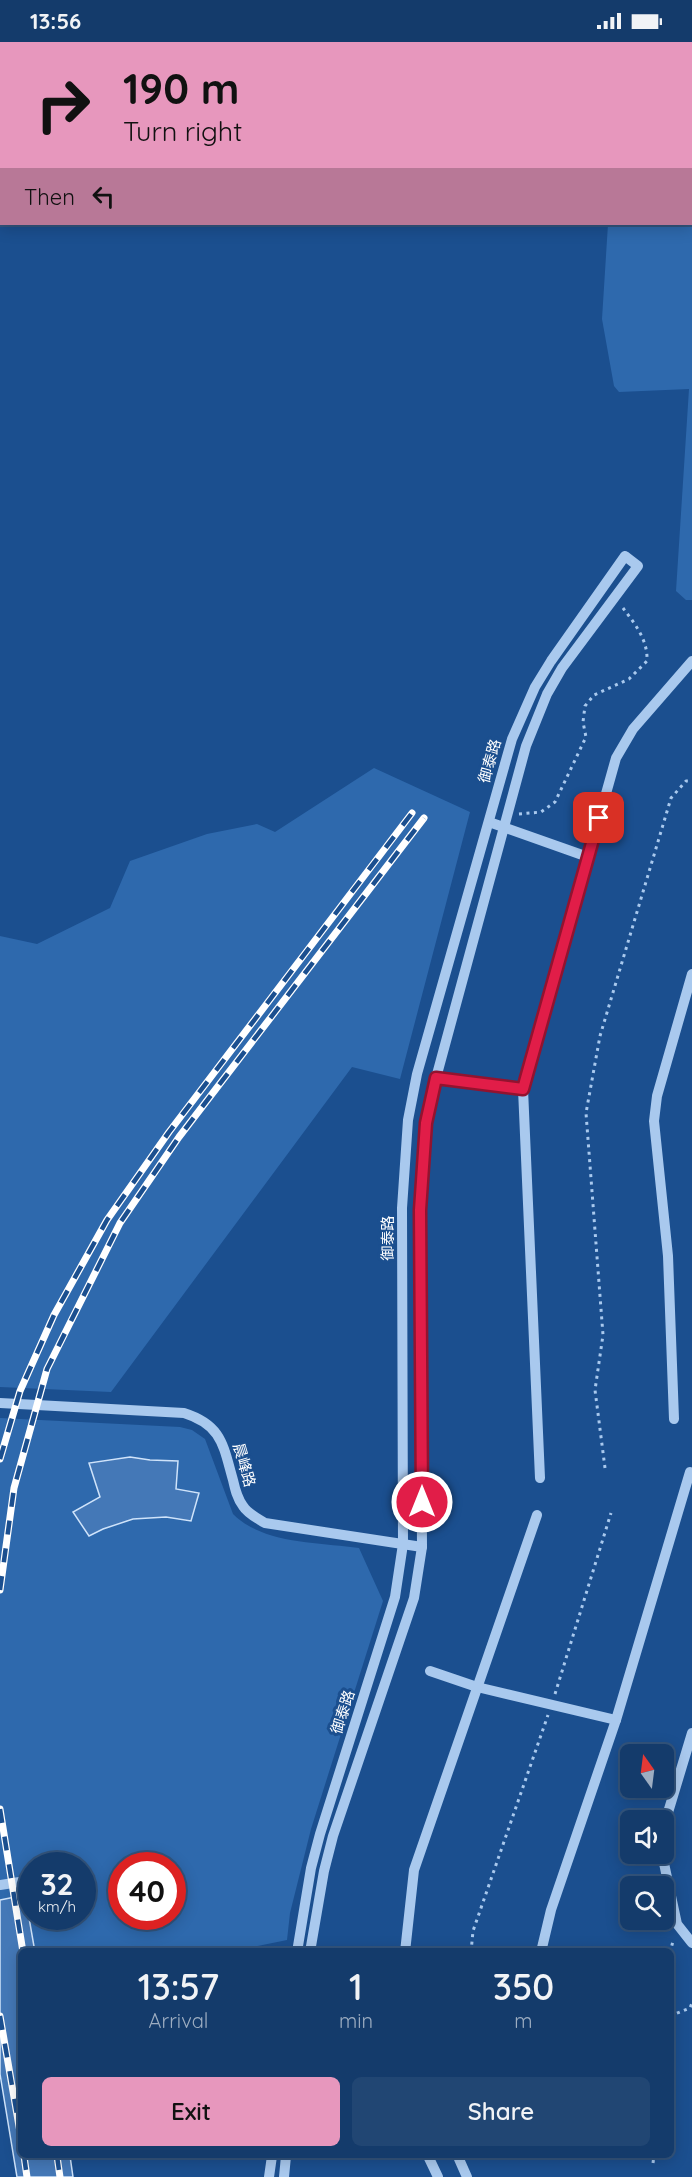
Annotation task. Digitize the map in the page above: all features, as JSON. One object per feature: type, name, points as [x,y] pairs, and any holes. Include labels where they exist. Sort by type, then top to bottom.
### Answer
[{"type":"street","name":"御泰路","points":[[298,1948],[311,1868],[395,1597],[403,1544],[402,1208],[408,1120],[417,1074],[512,739],[535,687],[551,661],[625,556],[638,566],[562,668],[547,694],[526,746],[436,1078],[426,1123],[420,1210],[422,1546],[414,1598],[333,1836],[324,1870],[311,1948]]},
{"type":"street","points":[[540,1478],[523,1089],[616,758],[633,729],[692,661]]},
{"type":"street","points":[[489,822],[588,857]]},
{"type":"street","points":[[674,1419],[668,1256],[654,1121],[657,1096],[692,974]]},
{"type":"street","points":[[436,1078],[523,1089]]},
{"type":"street","name":"晨峰路","points":[[0,1403],[184,1413],[201,1419],[213,1429],[222,1442],[238,1497],[243,1507],[252,1516],[265,1523],[422,1546]]},
{"type":"street","points":[[542,1948],[551,1910],[616,1720],[690,1472]]},
{"type":"street","points":[[405,1948],[414,1870],[537,1515]]},
{"type":"street","points":[[430,1671],[477,1687],[616,1720]]},
{"type":"street","points":[[668,1810],[692,1733]]},
{"type":"street","points":[[664,1864],[677,1924],[692,1944]]},
{"type":"street","points":[[0,1885],[18,1882]]},
{"type":"street","points":[[269,2177],[272,2158]]},
{"type":"street","points":[[284,2177],[286,2158]]},
{"type":"street","points":[[429,2158],[438,2177]]},
{"type":"street","points":[[459,2158],[467,2177]]},
{"type":"path","points":[[508,814],[542,813],[555,802],[586,737],[583,722],[585,706],[594,695],[629,679],[647,662],[648,650],[637,627],[614,596]]},
{"type":"path","points":[[605,1468],[595,1390],[603,1335],[586,1113],[600,1036],[671,798],[686,781],[692,781]]},
{"type":"path","points":[[471,1948],[473,1931],[551,1704],[611,1513]]},
{"type":"path","points":[[674,2014],[690,2008],[692,2003]]},
{"type":"path","points":[[653,2163],[654,2158]]},
{"type":"shaded area","points":[[608,225],[692,225],[692,600],[686,600],[676,591],[689,389],[619,392],[614,386],[602,319]]},
{"type":"shaded area","points":[[374,768],[470,812],[400,1079],[352,1067],[111,1392],[0,1387],[0,936],[37,944],[110,908],[130,861],[207,834],[257,824],[275,832]]},
{"type":"shaded area","points":[[0,1418],[180,1427],[192,1430],[205,1439],[233,1514],[245,1524],[275,1536],[309,1543],[359,1548],[383,1601],[311,1829],[290,1913],[287,1940],[248,1948],[18,1948],[18,1958],[0,1996]]},
{"type":"building","points":[[130,1457],[178,1461],[176,1489],[199,1493],[191,1521],[166,1517],[133,1519],[89,1536],[73,1512],[100,1497],[89,1463]]},
{"type":"building","points":[[18,1896],[18,1930],[31,1930],[34,1948],[18,1948],[18,2158],[70,2158],[73,2177],[17,2177],[0,2074],[0,1900]]},
{"type":"railway","points":[[0,1459],[20,1391],[54,1315],[107,1220],[169,1132],[412,813]]},
{"type":"railway","points":[[0,1590],[14,1488],[47,1369],[120,1223],[179,1137],[424,818]]},
{"type":"railway","points":[[0,1809],[22,1948]]},
{"type":"railway","points":[[0,2016],[18,2121]]},
{"type":"railway","points":[[24,2158],[27,2177]]},
{"type":"railway","points":[[57,2158],[60,2177]]},
{"type":"route","points":[[422,1502],[421,1173],[426,1123],[436,1078],[523,1089],[599,818]]}]
